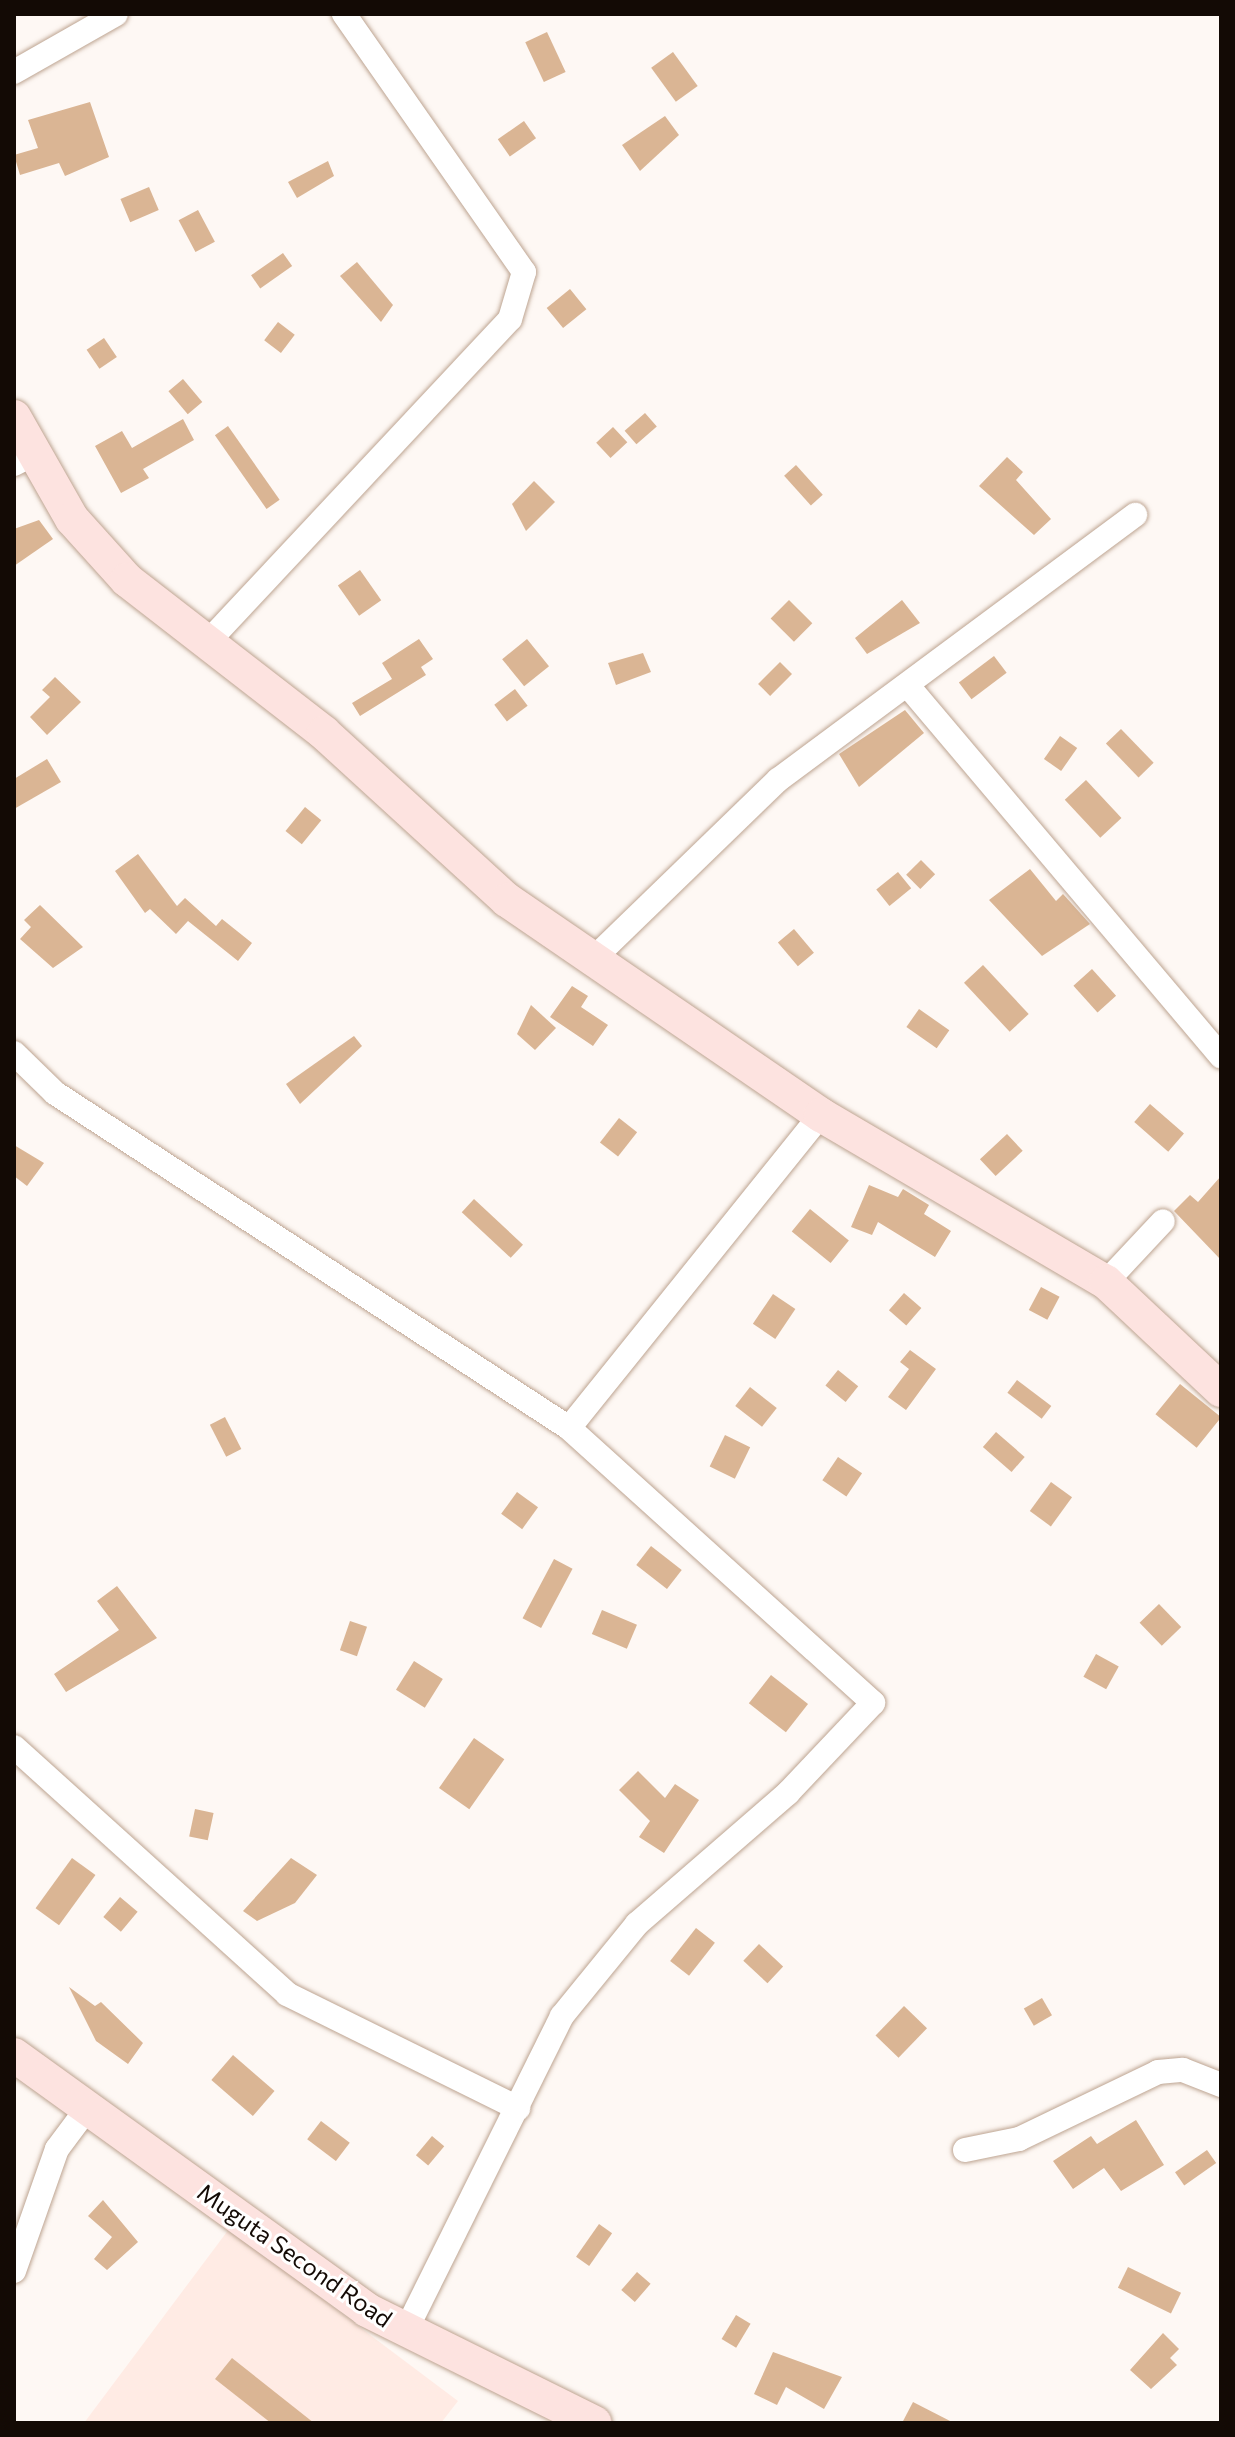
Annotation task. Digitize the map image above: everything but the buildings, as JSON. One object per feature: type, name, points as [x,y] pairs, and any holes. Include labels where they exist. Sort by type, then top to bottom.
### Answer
[{"type":"street","points":[[14,72],[116,14]]},
{"type":"street","points":[[205,645],[510,319],[524,272],[344,14]]},
{"type":"street","points":[[14,417],[23,460],[100,554],[205,645],[324,733],[420,826],[590,962],[821,1115],[1106,1282],[1221,1390]]},
{"type":"street","points":[[590,962],[778,780],[1135,515]]},
{"type":"street","points":[[908,686],[1221,1056]]},
{"type":"street","points":[[14,1053],[55,1093],[569,1428],[873,1703],[788,1793],[637,1924],[562,2016],[405,2332]]},
{"type":"street","points":[[569,1428],[821,1115]]},
{"type":"street","points":[[1106,1282],[1163,1221]]},
{"type":"street","points":[[14,1747],[287,1994],[518,2108]]},
{"type":"street","name":"Muguta Second Road","points":[[14,2055],[405,2332],[595,2423]]},
{"type":"street","points":[[965,2150],[1019,2139],[1158,2072],[1183,2070],[1221,2085]]},
{"type":"street","points":[[14,2271],[57,2149],[89,2106]]},
{"type":"shaded area","points":[[229,2229],[458,2401],[441,2423],[84,2423]]}]
